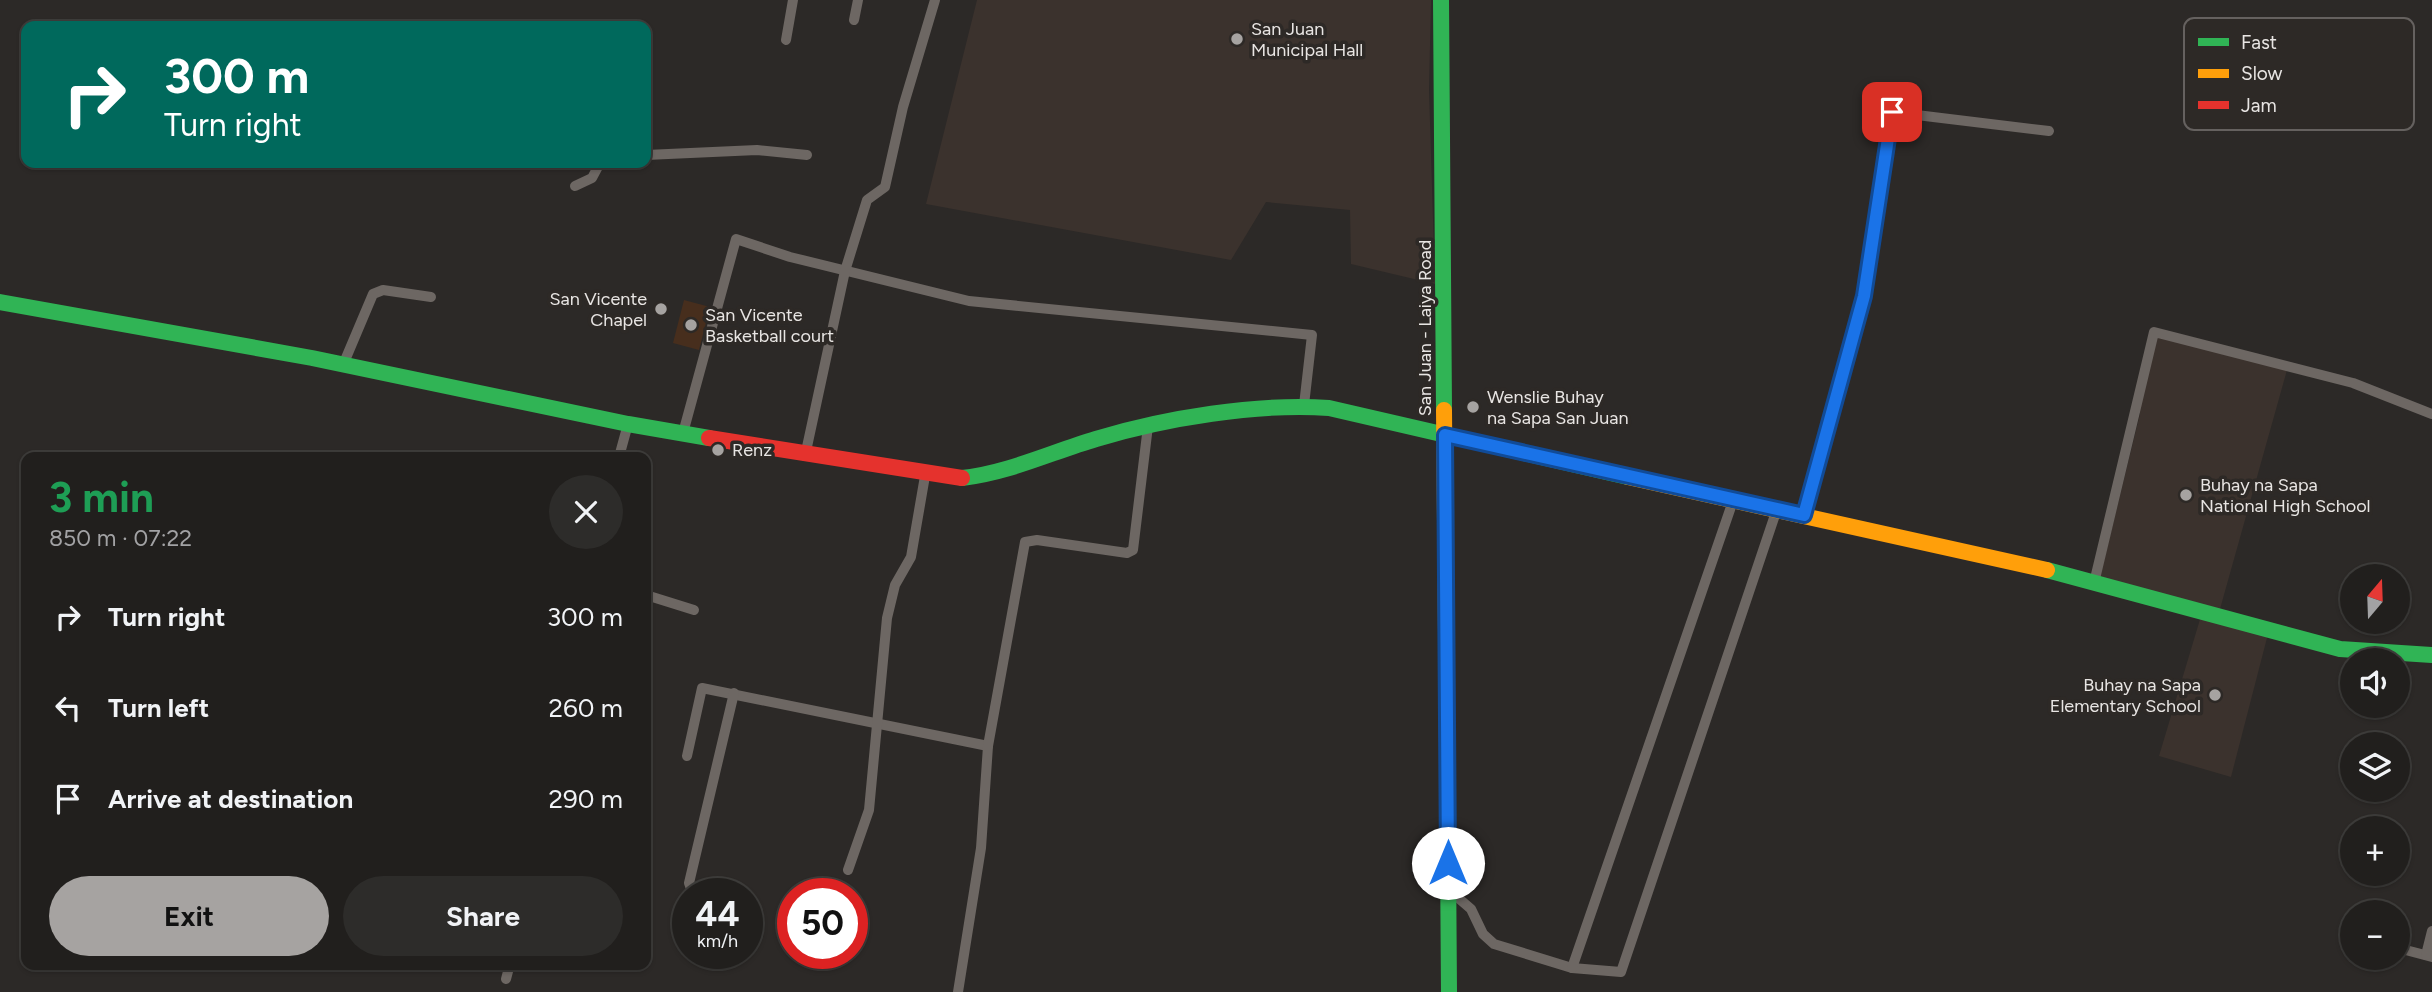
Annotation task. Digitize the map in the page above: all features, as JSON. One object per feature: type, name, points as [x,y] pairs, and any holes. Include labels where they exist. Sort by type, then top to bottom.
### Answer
[{"type":"street","points":[[786,40],[793,0]]},
{"type":"street","points":[[854,20],[858,0]]},
{"type":"street","points":[[805,456],[845,271],[867,200],[885,187],[903,107],[935,0]]},
{"type":"street","name":"San Juan - Laiya Road","points":[[1441,0],[1449,992]]},
{"type":"street","points":[[1804,515],[1864,296],[1892,112],[2049,131]]},
{"type":"street","points":[[651,155],[757,150],[807,155]]},
{"type":"street","points":[[575,186],[592,178],[597,168]]},
{"type":"street","points":[[683,433],[736,239],[845,271],[969,301],[1312,335],[1304,405]]},
{"type":"street","points":[[343,365],[373,294],[383,290],[431,296]]},
{"type":"street","points":[[0,302],[343,365],[628,424],[805,456],[957,479],[983,476],[1098,438],[1148,426],[1271,406],[1304,405],[1993,556],[2340,649],[2432,655]]},
{"type":"street","points":[[2094,583],[2154,332],[2353,383],[2432,414]]},
{"type":"street","points":[[620,452],[628,424]]},
{"type":"street","points":[[958,992],[981,848],[988,746],[1025,542],[1037,540],[1128,553],[1133,550],[1137,539],[1148,426]]},
{"type":"street","points":[[848,870],[869,810],[887,618],[895,585],[911,556],[925,476]]},
{"type":"street","points":[[1572,968],[1733,501]]},
{"type":"street","points":[[1449,890],[1471,909],[1483,934],[1494,944],[1572,968],[1621,972],[1777,509]]},
{"type":"street","points":[[651,597],[694,610]]},
{"type":"street","points":[[687,756],[702,688],[988,746]]},
{"type":"street","points":[[689,878],[734,693]]},
{"type":"street","points":[[2410,951],[2429,956],[2432,931]]},
{"type":"street","points":[[506,979],[508,970]]},
{"type":"shaded area","points":[[977,0],[1431,0],[1429,90],[1435,284],[1351,264],[1350,210],[1266,202],[1231,260],[926,204]]},
{"type":"shaded area","name":"San Vicente Basketball court","points":[[684,300],[710,307],[699,350],[673,343]]},
{"type":"shaded area","name":"Buhay na Sapa National High School","points":[[2158,336],[2287,370],[2220,609],[2100,577],[2140,414],[2137,410]]},
{"type":"shaded area","name":"Buhay na Sapa Elementary School","points":[[2201,616],[2268,634],[2231,777],[2159,756]]},
{"type":"traffic: fast","points":[[1441,0],[1444,410]]},
{"type":"traffic: fast","points":[[0,302],[312,358],[628,424],[709,438]]},
{"type":"traffic: fast","points":[[962,478],[1013,467],[1123,431],[1212,414],[1301,407],[1329,408],[1628,477]]},
{"type":"traffic: fast","points":[[2047,570],[2340,649],[2432,655]]},
{"type":"traffic: fast","points":[[1448,854],[1449,992]]},
{"type":"traffic: slow","points":[[1444,410],[1448,854]]},
{"type":"traffic: slow","points":[[1628,477],[2047,570]]},
{"type":"traffic: jam","points":[[709,438],[962,478]]},
{"type":"place","name":"San Juan Municipal Hall","points":[[1237,39]]},
{"type":"place","name":"San Vicente Chapel","points":[[661,309]]},
{"type":"place","name":"San Vicente Basketball court","points":[[691,325]]},
{"type":"place","name":"Wenslie Buhay na Sapa San Juan","points":[[1473,407]]},
{"type":"place","name":"Renz","points":[[718,450]]},
{"type":"place","name":"Buhay na Sapa National High School","points":[[2186,495]]},
{"type":"place","name":"Buhay na Sapa Elementary School","points":[[2215,695]]},
{"type":"route","points":[[1448,863],[1445,435],[1804,515],[1844,360],[1864,296],[1892,112]]}]
